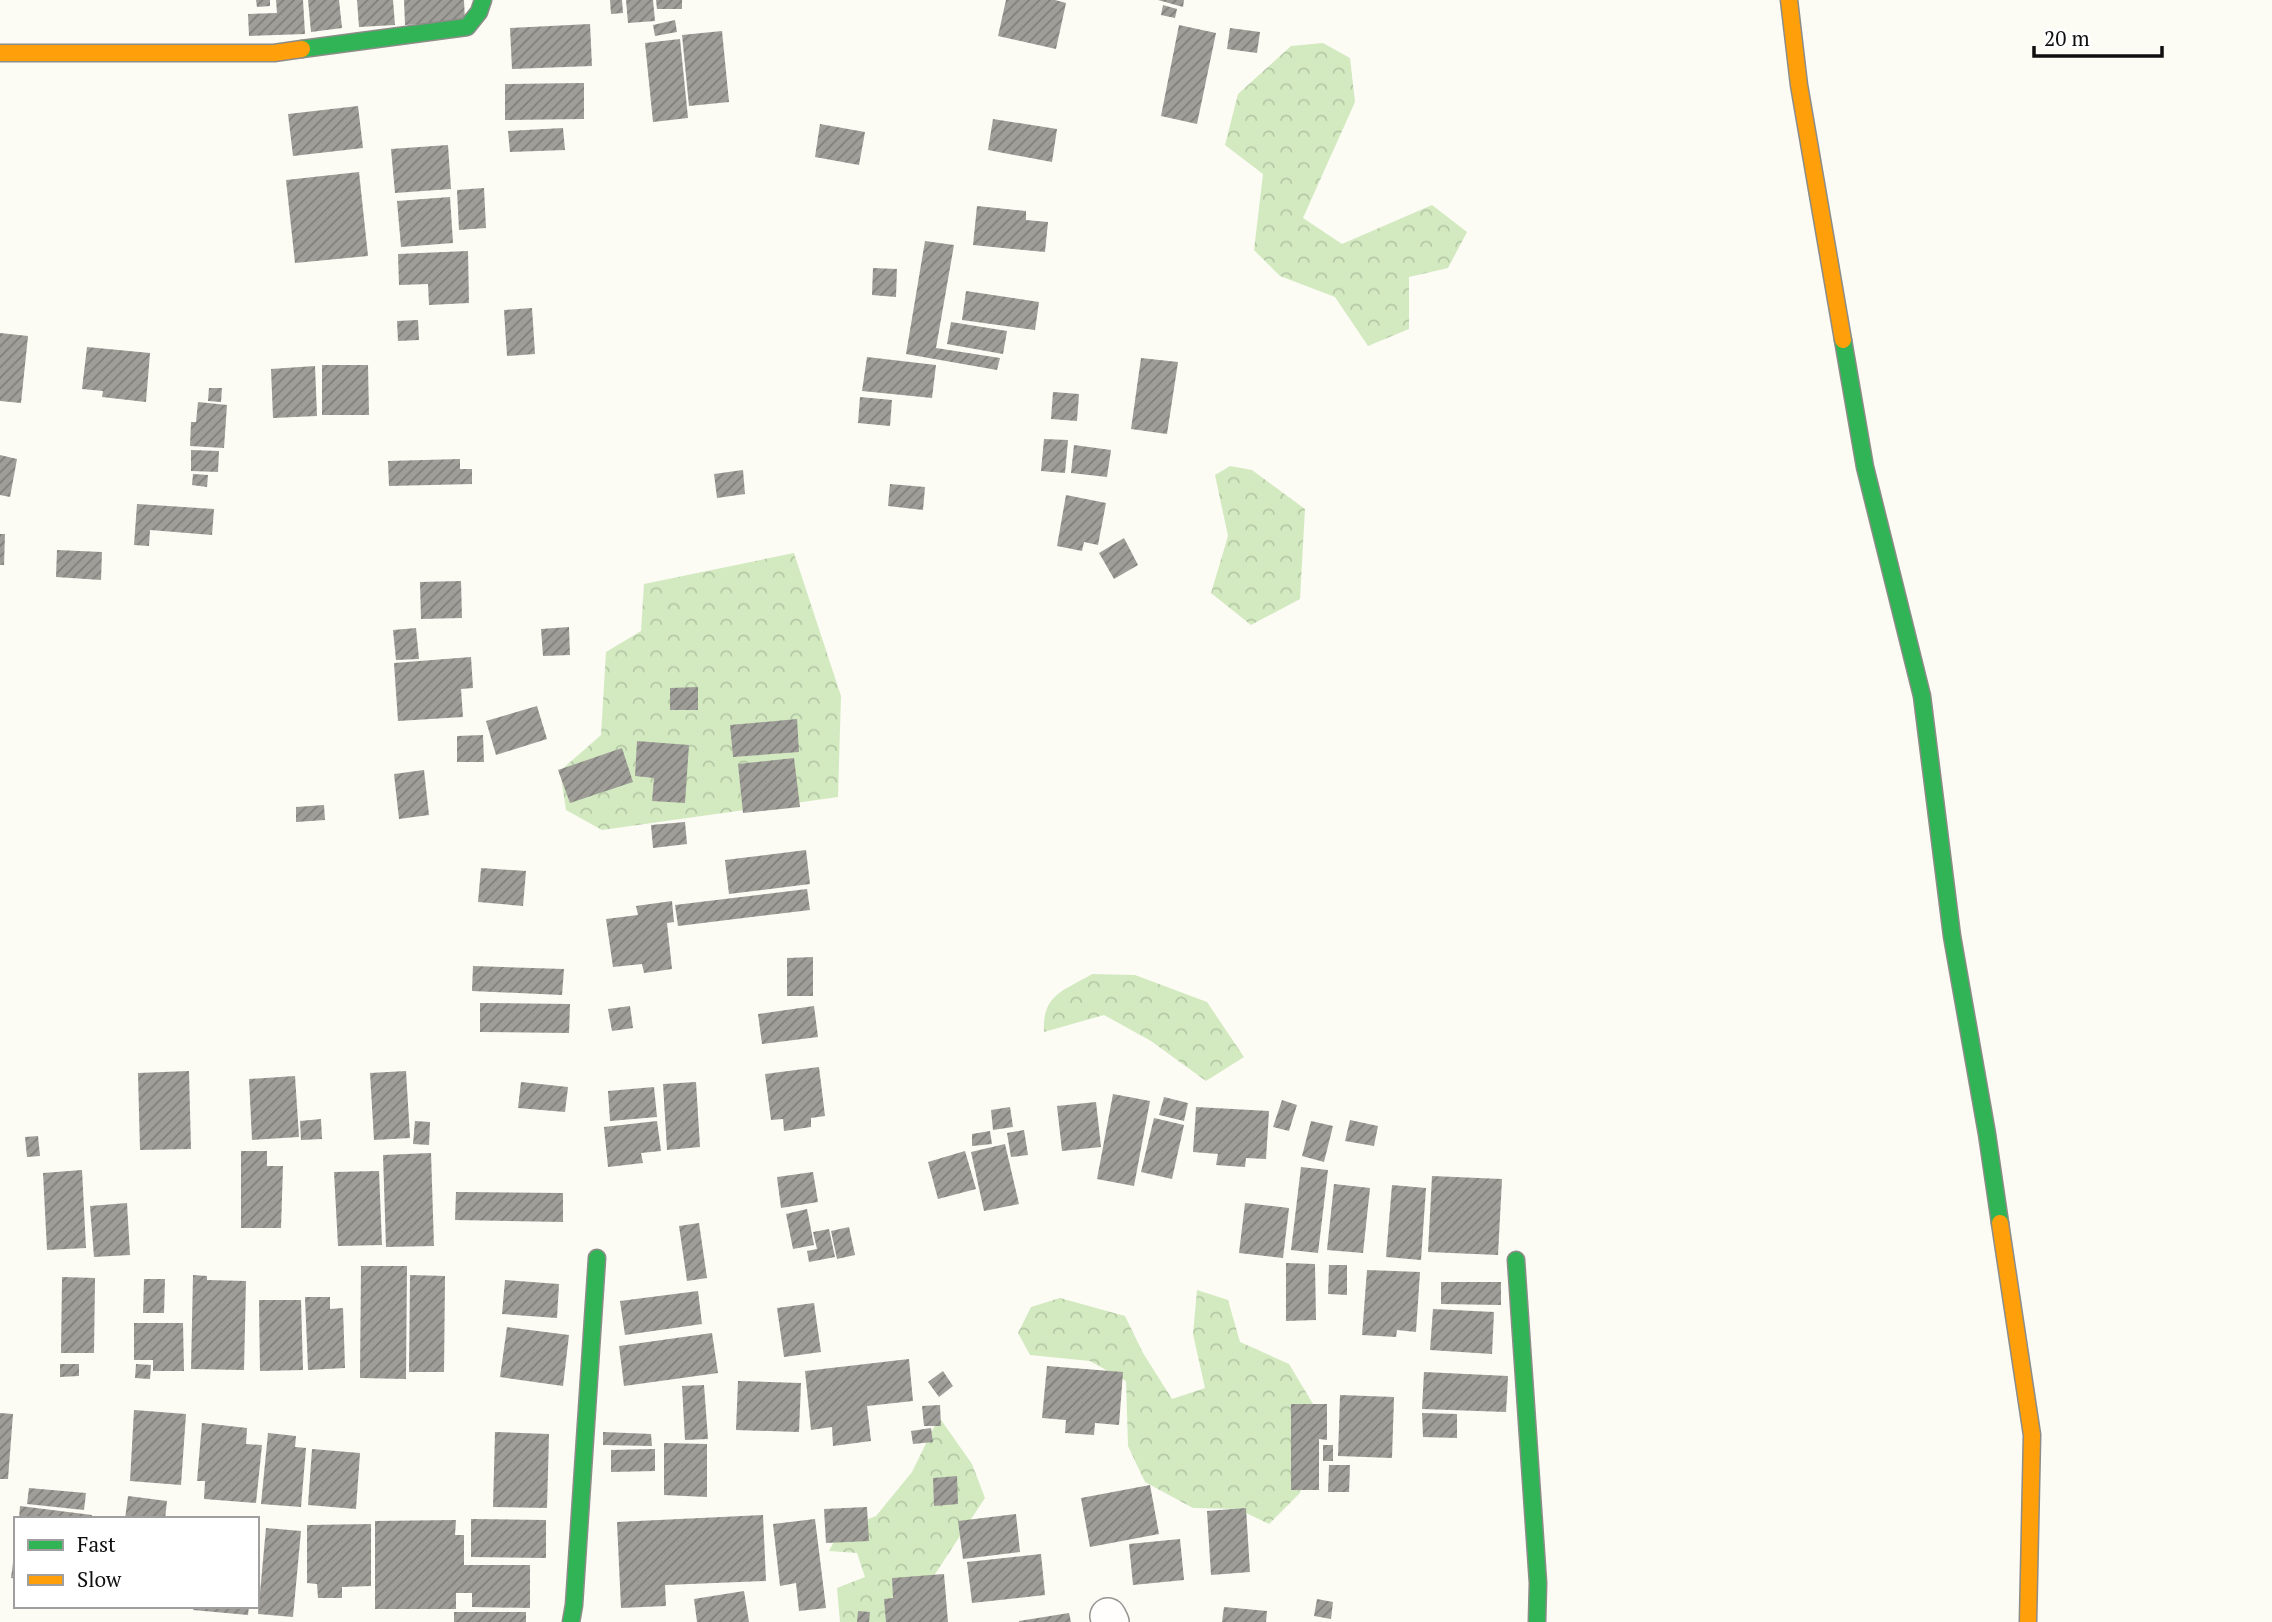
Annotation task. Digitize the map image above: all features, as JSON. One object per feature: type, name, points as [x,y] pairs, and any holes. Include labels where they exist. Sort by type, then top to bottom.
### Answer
[{"type":"street","points":[[0,53],[274,53],[467,27],[479,12],[483,0]]},
{"type":"street","points":[[1789,0],[1799,85],[1865,467],[1922,695],[1952,936],[1987,1134],[2032,1435],[2028,1622]]},
{"type":"street","points":[[571,1622],[597,1258]]},
{"type":"street","points":[[1516,1260],[1538,1583],[1537,1622]]},
{"type":"green space","points":[[1323,43],[1350,58],[1355,102],[1303,218],[1342,244],[1432,205],[1467,232],[1448,268],[1409,277],[1409,329],[1368,346],[1335,297],[1280,276],[1254,250],[1263,174],[1225,145],[1238,94],[1291,46]]},
{"type":"green space","points":[[1230,466],[1252,470],[1305,509],[1300,599],[1251,625],[1211,593],[1228,536],[1215,475]]},
{"type":"green space","points":[[794,553],[841,696],[838,797],[602,830],[566,810],[560,771],[601,735],[606,652],[641,631],[644,584]]},
{"type":"green space","points":[[1092,974],[1135,975],[1207,1002],[1244,1057],[1206,1081],[1151,1041],[1104,1015],[1044,1032],[1044,1019],[1051,1001]]},
{"type":"green space","points":[[1197,1290],[1228,1300],[1240,1342],[1289,1364],[1322,1419],[1300,1493],[1269,1524],[1238,1509],[1193,1508],[1145,1482],[1128,1446],[1126,1381],[1090,1361],[1030,1355],[1018,1333],[1031,1307],[1060,1298],[1125,1316],[1143,1353],[1172,1399],[1205,1388],[1193,1334]]},
{"type":"green space","points":[[939,1417],[972,1464],[985,1498],[916,1603],[919,1622],[840,1622],[837,1588],[865,1577],[857,1553],[829,1551],[840,1530],[876,1516],[912,1472]]},
{"type":"building","points":[[256,0],[270,0],[270,6],[257,7]]},
{"type":"building","points":[[276,0],[303,0],[305,34],[249,36],[248,14],[277,13]]},
{"type":"building","points":[[308,0],[339,0],[342,28],[311,32]]},
{"type":"building","points":[[357,0],[393,0],[395,25],[359,27]]},
{"type":"building","points":[[404,0],[464,0],[465,22],[405,25]]},
{"type":"building","points":[[610,0],[622,0],[623,13],[611,14]]},
{"type":"building","points":[[626,0],[653,0],[655,21],[628,23]]},
{"type":"building","points":[[656,0],[682,0],[682,9],[657,9]]},
{"type":"building","points":[[1006,0],[1055,0],[1066,3],[1056,49],[998,36]]},
{"type":"building","points":[[1158,0],[1184,0],[1183,7]]},
{"type":"building","points":[[1163,5],[1177,9],[1175,18],[1161,15]]},
{"type":"building","points":[[675,20],[677,32],[655,36],[653,25]]},
{"type":"building","points":[[590,24],[592,66],[512,69],[510,28]]},
{"type":"building","points":[[1179,25],[1216,33],[1197,124],[1161,116]]},
{"type":"building","points":[[1230,28],[1260,32],[1257,53],[1227,49]]},
{"type":"building","points":[[722,31],[729,102],[689,106],[682,35]]},
{"type":"building","points":[[680,39],[688,118],[653,122],[645,43]]},
{"type":"building","points":[[584,83],[584,119],[505,120],[505,84]]},
{"type":"building","points":[[358,106],[363,148],[293,156],[288,114]]},
{"type":"building","points":[[993,119],[1057,129],[1052,162],[988,150]]},
{"type":"building","points":[[820,124],[865,132],[859,165],[815,157]]},
{"type":"building","points":[[563,128],[565,150],[510,152],[508,131]]},
{"type":"building","points":[[448,145],[451,189],[395,193],[391,149]]},
{"type":"building","points":[[359,172],[368,256],[295,263],[286,180]]},
{"type":"building","points":[[484,188],[486,228],[459,230],[457,190]]},
{"type":"building","points":[[450,197],[453,243],[401,247],[397,201]]},
{"type":"building","points":[[977,206],[1026,211],[1026,220],[1048,222],[1045,252],[973,245]]},
{"type":"building","points":[[925,241],[954,245],[936,348],[1000,358],[997,370],[906,354]]},
{"type":"building","points":[[468,251],[469,303],[429,305],[428,284],[399,285],[398,254]]},
{"type":"building","points":[[873,268],[897,269],[896,297],[872,295]]},
{"type":"building","points":[[966,291],[1039,302],[1035,330],[962,320]]},
{"type":"building","points":[[532,308],[535,354],[507,356],[504,310]]},
{"type":"building","points":[[418,320],[419,340],[398,341],[397,321]]},
{"type":"building","points":[[951,322],[1007,331],[1003,354],[947,344]]},
{"type":"building","points":[[0,333],[28,336],[21,403],[0,401]]},
{"type":"building","points":[[87,347],[150,353],[146,402],[102,397],[103,391],[82,389]]},
{"type":"building","points":[[867,357],[936,365],[932,398],[862,391]]},
{"type":"building","points":[[1141,358],[1178,362],[1167,434],[1131,429]]},
{"type":"building","points":[[322,365],[368,365],[369,415],[322,415]]},
{"type":"building","points":[[315,366],[317,416],[273,418],[271,369]]},
{"type":"building","points":[[209,388],[222,388],[221,402],[208,401]]},
{"type":"building","points":[[1053,392],[1079,394],[1077,421],[1051,419]]},
{"type":"building","points":[[860,397],[892,400],[890,426],[858,423]]},
{"type":"building","points":[[198,402],[227,405],[224,448],[190,446],[191,422],[196,422]]},
{"type":"building","points":[[1044,439],[1068,440],[1065,473],[1041,471]]},
{"type":"building","points":[[1074,445],[1111,450],[1107,477],[1071,473]]},
{"type":"building","points":[[191,450],[219,451],[218,472],[191,471]]},
{"type":"building","points":[[0,455],[17,459],[10,497],[0,495]]},
{"type":"building","points":[[460,459],[460,469],[472,469],[472,484],[389,486],[388,461]]},
{"type":"building","points":[[743,470],[745,494],[717,498],[714,474]]},
{"type":"building","points":[[193,474],[208,475],[207,487],[192,485]]},
{"type":"building","points":[[890,484],[925,487],[923,510],[888,506]]},
{"type":"building","points":[[1066,495],[1106,503],[1098,545],[1084,542],[1082,551],[1057,546]]},
{"type":"building","points":[[137,504],[214,509],[212,535],[150,530],[149,546],[134,545]]},
{"type":"building","points":[[0,534],[5,534],[4,565],[0,565]]},
{"type":"building","points":[[1124,538],[1138,565],[1114,579],[1099,553]]},
{"type":"building","points":[[57,550],[102,552],[101,580],[56,577]]},
{"type":"building","points":[[461,581],[462,618],[421,619],[420,582]]},
{"type":"building","points":[[569,627],[570,655],[543,656],[541,629]]},
{"type":"building","points":[[416,628],[419,659],[396,660],[393,630]]},
{"type":"building","points":[[471,657],[473,688],[461,689],[463,717],[398,721],[394,663]]},
{"type":"building","points":[[698,687],[698,710],[670,710],[670,688]]},
{"type":"building","points":[[537,706],[547,739],[496,755],[486,721]]},
{"type":"building","points":[[797,719],[799,752],[733,757],[730,725]]},
{"type":"building","points":[[483,735],[484,762],[457,762],[457,736]]},
{"type":"building","points":[[637,741],[689,745],[685,803],[652,801],[654,778],[635,776]]},
{"type":"building","points":[[622,748],[633,782],[570,803],[558,770]]},
{"type":"building","points":[[794,758],[800,807],[743,813],[738,764]]},
{"type":"building","points":[[424,770],[429,815],[399,819],[394,774]]},
{"type":"building","points":[[324,805],[325,820],[296,822],[296,807]]},
{"type":"building","points":[[685,822],[687,844],[653,848],[651,825]]},
{"type":"building","points":[[806,850],[810,884],[729,894],[725,860]]},
{"type":"building","points":[[481,868],[526,871],[523,906],[478,902]]},
{"type":"building","points":[[807,889],[810,910],[678,926],[675,905]]},
{"type":"building","points":[[672,901],[674,922],[667,923],[672,969],[644,973],[642,964],[613,967],[606,919],[638,915],[636,906]]},
{"type":"building","points":[[813,957],[813,996],[787,996],[787,958]]},
{"type":"building","points":[[473,966],[564,969],[562,995],[472,991]]},
{"type":"building","points":[[480,1003],[570,1004],[569,1033],[480,1032]]},
{"type":"building","points":[[630,1006],[633,1028],[612,1031],[608,1009]]},
{"type":"building","points":[[814,1006],[818,1037],[762,1044],[758,1014]]},
{"type":"building","points":[[819,1067],[825,1116],[811,1118],[811,1127],[784,1131],[783,1119],[771,1120],[765,1074]]},
{"type":"building","points":[[189,1071],[191,1149],[140,1150],[138,1073]]},
{"type":"building","points":[[406,1071],[410,1138],[374,1140],[370,1073]]},
{"type":"building","points":[[295,1076],[299,1137],[252,1140],[249,1079]]},
{"type":"building","points":[[521,1082],[568,1087],[565,1112],[518,1108]]},
{"type":"building","points":[[696,1082],[700,1147],[667,1150],[663,1084]]},
{"type":"building","points":[[654,1087],[657,1117],[610,1121],[608,1091]]},
{"type":"building","points":[[1113,1094],[1150,1101],[1134,1186],[1097,1179]]},
{"type":"building","points":[[1164,1097],[1188,1103],[1184,1121],[1159,1115]]},
{"type":"building","points":[[1282,1100],[1297,1105],[1289,1131],[1273,1127]]},
{"type":"building","points":[[1096,1102],[1101,1147],[1062,1151],[1057,1106]]},
{"type":"building","points":[[1010,1107],[1013,1127],[993,1130],[991,1110]]},
{"type":"building","points":[[1196,1107],[1269,1111],[1266,1159],[1246,1158],[1245,1167],[1216,1165],[1218,1154],[1193,1152]]},
{"type":"building","points":[[1154,1118],[1184,1125],[1172,1179],[1141,1172]]},
{"type":"building","points":[[321,1119],[322,1139],[301,1140],[300,1121]]},
{"type":"building","points":[[1350,1120],[1378,1126],[1374,1146],[1345,1141]]},
{"type":"building","points":[[415,1121],[430,1122],[429,1145],[413,1144]]},
{"type":"building","points":[[657,1121],[661,1151],[641,1153],[643,1163],[608,1167],[604,1127]]},
{"type":"building","points":[[1311,1121],[1333,1126],[1324,1162],[1302,1156]]},
{"type":"building","points":[[1024,1130],[1028,1155],[1011,1157],[1007,1133]]},
{"type":"building","points":[[990,1131],[992,1144],[972,1146],[972,1134]]},
{"type":"building","points":[[38,1136],[40,1156],[27,1157],[25,1137]]},
{"type":"building","points":[[1005,1144],[1019,1204],[984,1211],[971,1152]]},
{"type":"building","points":[[241,1151],[267,1151],[267,1166],[283,1166],[281,1228],[241,1228]]},
{"type":"building","points":[[965,1151],[976,1189],[938,1199],[928,1162]]},
{"type":"building","points":[[431,1153],[434,1246],[386,1247],[383,1155]]},
{"type":"building","points":[[1301,1167],[1328,1170],[1318,1253],[1291,1250]]},
{"type":"building","points":[[82,1170],[86,1248],[47,1250],[43,1173]]},
{"type":"building","points":[[379,1171],[382,1245],[338,1246],[334,1172]]},
{"type":"building","points":[[813,1172],[818,1202],[781,1208],[777,1177]]},
{"type":"building","points":[[1432,1176],[1502,1179],[1498,1255],[1428,1252]]},
{"type":"building","points":[[1334,1184],[1370,1188],[1363,1253],[1327,1250]]},
{"type":"building","points":[[1392,1185],[1426,1188],[1421,1260],[1386,1257]]},
{"type":"building","points":[[456,1192],[563,1193],[563,1222],[455,1220]]},
{"type":"building","points":[[127,1203],[130,1255],[94,1257],[90,1206]]},
{"type":"building","points":[[1245,1203],[1289,1208],[1283,1258],[1239,1253]]},
{"type":"building","points":[[807,1209],[814,1245],[793,1249],[786,1214]]},
{"type":"building","points":[[699,1223],[707,1278],[687,1281],[679,1226]]},
{"type":"building","points":[[849,1227],[855,1255],[837,1259],[831,1231]]},
{"type":"building","points":[[829,1229],[835,1257],[809,1262],[807,1251],[817,1249],[813,1232]]},
{"type":"building","points":[[1286,1263],[1315,1264],[1316,1320],[1286,1321]]},
{"type":"building","points":[[1329,1265],[1347,1265],[1347,1295],[1328,1294]]},
{"type":"building","points":[[361,1266],[407,1266],[406,1379],[360,1378]]},
{"type":"building","points":[[1367,1270],[1420,1272],[1416,1332],[1397,1330],[1396,1337],[1362,1335]]},
{"type":"building","points":[[193,1275],[207,1276],[207,1280],[246,1281],[244,1370],[191,1369]]},
{"type":"building","points":[[410,1275],[445,1276],[444,1372],[409,1372]]},
{"type":"building","points":[[62,1277],[95,1278],[94,1353],[61,1353]]},
{"type":"building","points":[[144,1279],[165,1279],[164,1313],[143,1313]]},
{"type":"building","points":[[505,1280],[559,1284],[557,1318],[502,1314]]},
{"type":"building","points":[[1441,1282],[1501,1282],[1501,1305],[1441,1304]]},
{"type":"building","points":[[698,1291],[702,1324],[625,1335],[620,1301]]},
{"type":"building","points":[[305,1297],[330,1297],[330,1309],[343,1308],[345,1368],[308,1370]]},
{"type":"building","points":[[259,1300],[301,1300],[303,1370],[260,1371]]},
{"type":"building","points":[[814,1303],[821,1352],[784,1357],[777,1308]]},
{"type":"building","points":[[1433,1309],[1494,1312],[1492,1354],[1430,1350]]},
{"type":"building","points":[[134,1323],[183,1323],[184,1371],[153,1371],[153,1360],[134,1360]]},
{"type":"building","points":[[507,1327],[569,1335],[563,1386],[500,1377]]},
{"type":"building","points":[[712,1333],[718,1373],[624,1386],[619,1346]]},
{"type":"building","points":[[909,1359],[913,1401],[867,1406],[871,1441],[833,1446],[832,1427],[811,1430],[805,1371]]},
{"type":"building","points":[[60,1364],[79,1364],[79,1376],[60,1377]]},
{"type":"building","points":[[136,1364],[151,1365],[150,1379],[135,1378]]},
{"type":"building","points":[[1047,1366],[1123,1372],[1119,1425],[1095,1423],[1094,1435],[1065,1433],[1066,1420],[1042,1418]]},
{"type":"building","points":[[943,1371],[953,1386],[939,1397],[928,1382]]},
{"type":"building","points":[[1424,1372],[1508,1376],[1506,1412],[1422,1409]]},
{"type":"building","points":[[738,1381],[801,1383],[799,1432],[736,1430]]},
{"type":"building","points":[[704,1385],[708,1439],[685,1440],[682,1386]]},
{"type":"building","points":[[1340,1395],[1394,1397],[1392,1458],[1338,1456]]},
{"type":"building","points":[[1291,1404],[1327,1404],[1327,1440],[1319,1439],[1319,1490],[1291,1490]]},
{"type":"building","points":[[940,1405],[941,1426],[924,1426],[922,1406]]},
{"type":"building","points":[[134,1410],[186,1414],[181,1485],[130,1481]]},
{"type":"building","points":[[0,1413],[13,1414],[8,1479],[0,1479]]},
{"type":"building","points":[[1422,1413],[1457,1414],[1457,1438],[1423,1437]]},
{"type":"building","points":[[202,1423],[247,1428],[246,1444],[262,1445],[256,1503],[204,1499],[205,1481],[197,1481]]},
{"type":"building","points":[[931,1428],[933,1442],[913,1444],[911,1431]]},
{"type":"building","points":[[495,1432],[549,1434],[547,1508],[493,1507]]},
{"type":"building","points":[[603,1432],[651,1434],[652,1446],[603,1445]]},
{"type":"building","points":[[268,1433],[296,1436],[295,1447],[306,1448],[301,1507],[261,1504]]},
{"type":"building","points":[[664,1443],[707,1444],[707,1497],[664,1495]]},
{"type":"building","points":[[1323,1445],[1333,1445],[1333,1461],[1323,1461]]},
{"type":"building","points":[[312,1449],[360,1453],[356,1509],[308,1505]]},
{"type":"building","points":[[655,1449],[655,1471],[611,1472],[611,1450]]},
{"type":"building","points":[[1329,1465],[1350,1465],[1349,1492],[1328,1492]]},
{"type":"building","points":[[957,1476],[958,1504],[934,1506],[933,1478]]},
{"type":"building","points":[[1150,1485],[1159,1534],[1090,1547],[1081,1498]]},
{"type":"building","points":[[29,1488],[86,1493],[84,1510],[27,1504]]},
{"type":"building","points":[[128,1496],[167,1501],[165,1517],[125,1517]]},
{"type":"building","points":[[20,1506],[92,1515],[92,1517],[19,1517]]},
{"type":"building","points":[[867,1507],[869,1541],[826,1543],[824,1509]]},
{"type":"building","points":[[1246,1508],[1250,1572],[1211,1575],[1207,1511]]},
{"type":"building","points":[[1016,1514],[1020,1552],[963,1559],[958,1521]]},
{"type":"building","points":[[763,1515],[766,1581],[665,1585],[666,1606],[621,1608],[617,1522]]},
{"type":"building","points":[[471,1519],[546,1520],[546,1558],[471,1557]]},
{"type":"building","points":[[815,1519],[826,1608],[799,1611],[796,1583],[780,1586],[773,1524]]},
{"type":"building","points":[[456,1520],[455,1535],[464,1535],[464,1565],[530,1565],[530,1608],[472,1607],[472,1593],[456,1593],[456,1609],[375,1609],[375,1521]]},
{"type":"building","points":[[371,1524],[371,1586],[342,1587],[342,1598],[318,1598],[317,1584],[307,1583],[307,1525]]},
{"type":"building","points":[[266,1528],[301,1531],[293,1617],[258,1614]]},
{"type":"building","points":[[1180,1539],[1184,1580],[1133,1585],[1129,1544]]},
{"type":"building","points":[[1041,1554],[1045,1595],[972,1603],[967,1562]]},
{"type":"building","points":[[14,1555],[14,1579],[11,1578]]},
{"type":"building","points":[[944,1574],[948,1622],[886,1622],[884,1599],[893,1598],[892,1578]]},
{"type":"building","points":[[744,1591],[749,1622],[697,1622],[694,1599]]},
{"type":"building","points":[[1317,1599],[1333,1602],[1331,1619],[1314,1616]]},
{"type":"building","points":[[1224,1607],[1267,1611],[1266,1622],[1222,1622]]},
{"type":"building","points":[[194,1608],[249,1608],[248,1615]]},
{"type":"building","points":[[858,1611],[870,1612],[869,1622],[857,1622]]},
{"type":"building","points":[[454,1612],[526,1612],[526,1622],[454,1622]]},
{"type":"building","points":[[1069,1613],[1071,1622],[1019,1622],[1019,1621]]},
{"type":"traffic: fast","points":[[302,49],[467,27],[479,12],[483,0]]},
{"type":"traffic: fast","points":[[1843,340],[1865,467],[1922,696],[1952,936],[2000,1223]]},
{"type":"traffic: fast","points":[[571,1622],[597,1258]]},
{"type":"traffic: fast","points":[[1516,1260],[1538,1583],[1537,1622]]},
{"type":"traffic: slow","points":[[1789,0],[1799,85],[1843,340]]},
{"type":"traffic: slow","points":[[0,53],[274,53],[302,49]]},
{"type":"traffic: slow","points":[[2000,1223],[2032,1435],[2028,1622]]}]
